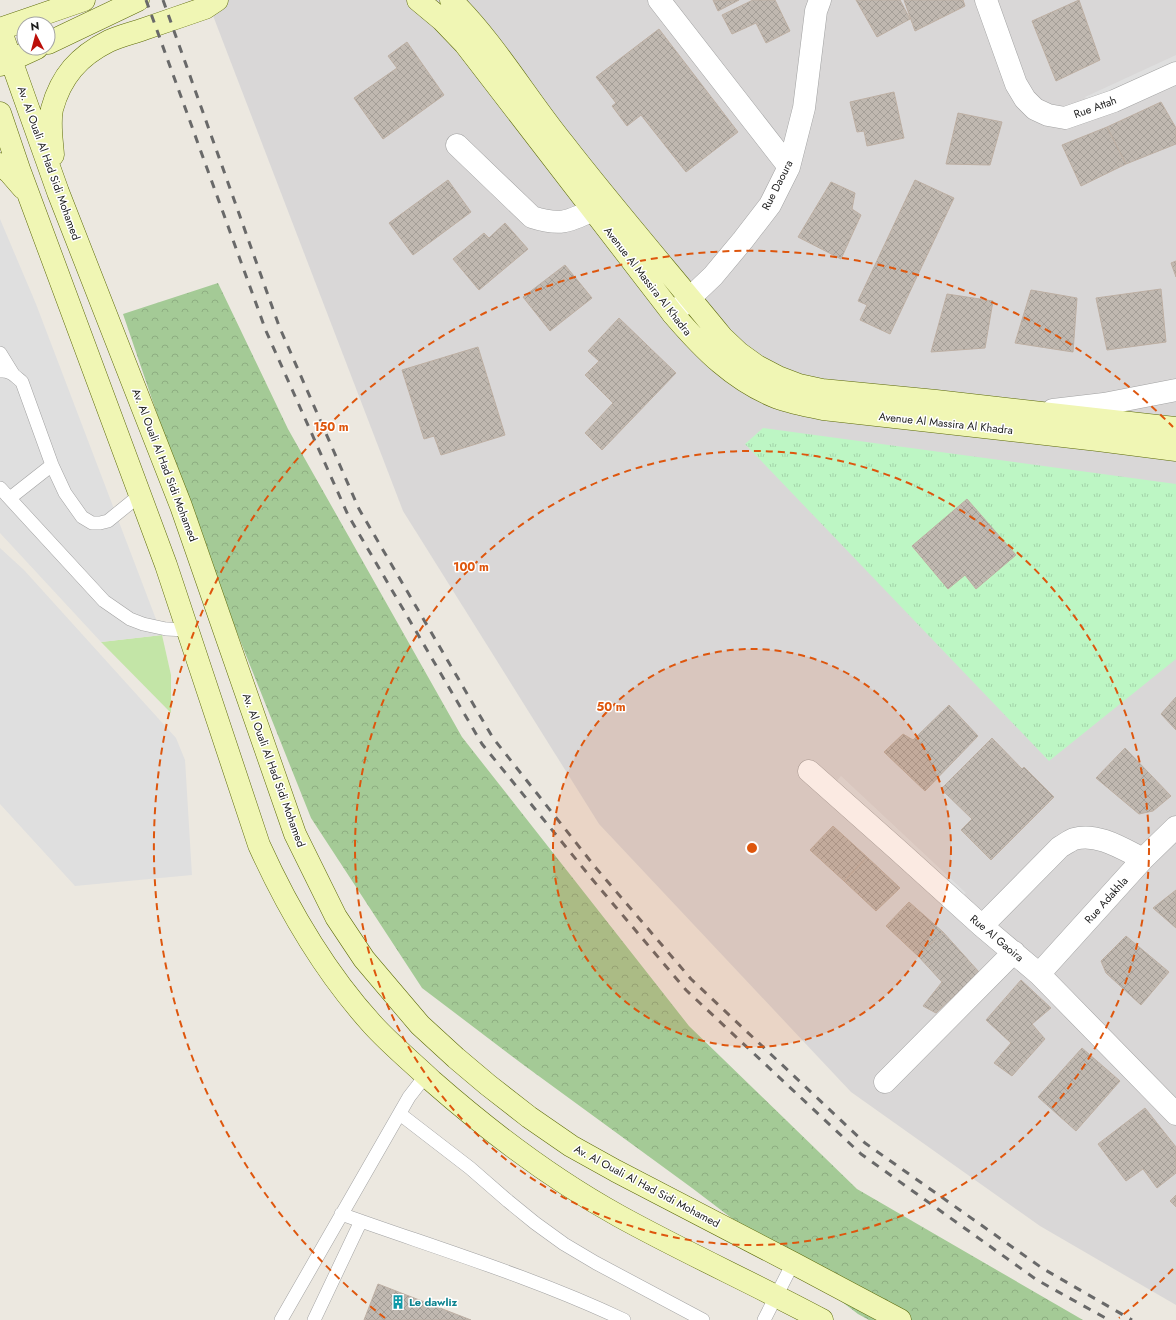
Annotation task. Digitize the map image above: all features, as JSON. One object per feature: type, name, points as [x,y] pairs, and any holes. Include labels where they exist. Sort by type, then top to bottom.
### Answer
[{"type":"street","points":[[0,29],[84,0]]},
{"type":"street","points":[[56,39],[138,0]]},
{"type":"street","points":[[58,192],[50,130],[52,110],[60,87],[70,70],[87,54],[110,41],[205,8],[217,0]]},
{"type":"street","name":"Avenue Al Massira Al Khadra","points":[[418,0],[442,20],[465,44],[692,337],[738,378],[778,398],[800,405],[823,409],[1176,450]]},
{"type":"street","name":"Avenue Al Massira Al Khadra","points":[[451,0],[467,16],[562,142],[722,337],[738,353],[757,366],[778,377],[799,385],[822,390],[936,401],[1176,428]]},
{"type":"street","points":[[659,0],[789,166]]},
{"type":"street","name":"Rue Daoura","points":[[673,314],[713,276],[770,205],[789,166],[804,108],[816,11],[820,0]]},
{"type":"street","name":"Rue Attah","points":[[986,0],[1016,84],[1025,99],[1035,109],[1048,114],[1065,118],[1114,101],[1176,73]]},
{"type":"street","name":"Av. Al Ouali Al Had Sidi Mohamed","points":[[0,29],[6,63],[181,506],[295,834],[336,917],[364,959],[420,1025],[456,1058],[529,1117],[571,1146],[900,1320]]},
{"type":"street","points":[[6,63],[20,56]]},
{"type":"street","points":[[0,113],[166,565],[259,845],[279,888],[319,955],[344,990],[372,1023],[462,1107],[512,1146],[564,1182],[618,1215],[673,1245],[776,1295],[822,1320]]},
{"type":"street","points":[[457,145],[532,217],[555,223],[569,221],[593,210]]},
{"type":"street","points":[[0,164],[10,173],[30,197]]},
{"type":"street","points":[[1036,412],[1104,404],[1176,390]]},
{"type":"street","name":"Rue Al Gaoira","points":[[809,771],[982,926],[1039,974],[1176,1114]]},
{"type":"street","name":"Rue Adakhla","points":[[1039,974],[1143,859],[1175,829]]},
{"type":"street","points":[[982,926],[1060,847],[1074,839],[1089,838],[1103,840],[1143,859]]},
{"type":"street","points":[[885,1082],[1014,952]]},
{"type":"lane","points":[[0,353],[6,372],[22,382],[52,465],[65,493],[82,517],[92,523],[108,521],[140,495]]},
{"type":"lane","points":[[10,498],[52,465]]},
{"type":"lane","points":[[0,488],[104,601],[130,619],[143,624],[166,629],[187,630]]},
{"type":"lane","points":[[281,1320],[410,1096],[426,1075]]},
{"type":"lane","points":[[400,1114],[470,1168],[524,1215],[564,1244],[596,1263],[703,1320]]},
{"type":"lane","points":[[341,1214],[521,1277],[601,1309],[624,1320]]},
{"type":"lane","points":[[314,1320],[361,1221]]},
{"type":"lane","points":[[764,1320],[792,1263]]},
{"type":"shaded area","points":[[207,0],[1176,0],[1176,1305],[1040,1226],[851,1092],[599,824],[403,511]]},
{"type":"shaded area","points":[[1176,55],[1176,66],[1090,105],[1085,97]]},
{"type":"shaded area","points":[[0,219],[36,304],[162,635],[101,642],[0,533]]},
{"type":"shaded area","points":[[0,548],[24,570],[176,738],[185,760],[192,875],[75,886],[0,804]]},
{"type":"shaded area","points":[[841,776],[966,893],[960,897],[836,782]]},
{"type":"green space","points":[[218,283],[288,429],[462,737],[689,1026],[857,1189],[1083,1320],[869,1320],[858,1314],[692,1188],[525,1066],[422,988],[311,818],[200,540],[123,314]]},
{"type":"green space","points":[[763,428],[1176,484],[1176,659],[1049,761],[745,444]]},
{"type":"green space","points":[[162,635],[171,675],[171,713],[101,642]]},
{"type":"building","points":[[713,0],[739,0],[718,11]]},
{"type":"building","points":[[753,0],[775,0],[790,31],[766,43],[756,23],[732,34],[722,15]]},
{"type":"building","points":[[856,0],[900,0],[910,19],[877,37]]},
{"type":"building","points":[[904,0],[963,0],[965,6],[915,31]]},
{"type":"building","points":[[1079,0],[1100,60],[1056,81],[1032,21]]},
{"type":"building","points":[[659,29],[738,132],[686,172],[641,115],[627,126],[612,106],[616,103],[596,77]]},
{"type":"building","points":[[407,42],[444,95],[383,139],[354,98],[397,68],[388,56]]},
{"type":"building","points":[[894,92],[904,138],[867,146],[864,131],[857,132],[850,102]]},
{"type":"building","points":[[1161,102],[1176,128],[1176,144],[1126,164],[1107,127]]},
{"type":"building","points":[[958,113],[1002,122],[990,165],[946,164]]},
{"type":"building","points":[[1107,127],[1126,164],[1081,186],[1062,145]]},
{"type":"building","points":[[448,180],[471,212],[413,255],[389,223]]},
{"type":"building","points":[[915,180],[954,198],[890,334],[860,320],[867,305],[858,301]]},
{"type":"building","points":[[831,182],[855,193],[852,209],[861,215],[841,259],[798,237]]},
{"type":"building","points":[[505,223],[528,249],[479,290],[453,259],[484,233],[489,238]]},
{"type":"building","points":[[1176,261],[1176,277],[1171,263]]},
{"type":"building","points":[[565,265],[592,298],[550,331],[523,297]]},
{"type":"building","points":[[1161,289],[1166,342],[1107,350],[1096,298]]},
{"type":"building","points":[[1031,290],[1077,298],[1073,352],[1015,343]]},
{"type":"building","points":[[947,294],[993,301],[985,348],[931,352]]},
{"type":"building","points":[[619,318],[676,373],[602,450],[585,433],[613,403],[585,375],[599,361],[588,351]]},
{"type":"building","points":[[478,347],[505,435],[441,455],[434,436],[424,439],[402,370]]},
{"type":"building","points":[[967,499],[1016,555],[976,589],[965,575],[948,589],[912,546]]},
{"type":"building","points":[[1176,697],[1176,730],[1161,714]]},
{"type":"building","points":[[949,705],[978,736],[925,791],[884,752],[903,734],[913,740]]},
{"type":"building","points":[[992,738],[1022,769],[1024,767],[1054,797],[991,860],[961,830],[972,819],[941,789]]},
{"type":"building","points":[[1125,748],[1171,796],[1153,811],[1139,814],[1096,778]]},
{"type":"building","points":[[833,826],[867,857],[844,881],[810,850]]},
{"type":"building","points":[[867,857],[900,888],[876,911],[844,881]]},
{"type":"building","points":[[1176,890],[1176,928],[1153,908]]},
{"type":"building","points":[[909,902],[943,932],[918,956],[886,926]]},
{"type":"building","points":[[943,932],[979,972],[936,1013],[923,1006],[942,982],[918,956]]},
{"type":"building","points":[[1126,936],[1169,972],[1141,1005],[1106,973],[1101,961]]},
{"type":"building","points":[[1021,980],[1051,1008],[1032,1024],[1045,1039],[1012,1076],[994,1063],[1011,1043],[986,1020]]},
{"type":"building","points":[[1082,1048],[1120,1081],[1076,1131],[1038,1097]]},
{"type":"building","points":[[1145,1108],[1176,1147],[1176,1173],[1157,1188],[1143,1169],[1126,1181],[1098,1144]]},
{"type":"building","points":[[1176,1195],[1176,1207],[1170,1201]]},
{"type":"building","name":"Le dawliz","points":[[378,1284],[471,1320],[364,1320]]},
{"type":"railway","points":[[146,0],[266,331],[348,515],[482,744],[592,879],[686,990],[861,1154],[1037,1280],[1109,1320]]},
{"type":"railway","points":[[163,0],[279,326],[359,509],[493,738],[596,868],[691,979],[865,1143],[1042,1268],[1132,1320]]},
{"type":"place","name":"Le dawliz","points":[[398,1302]]}]
